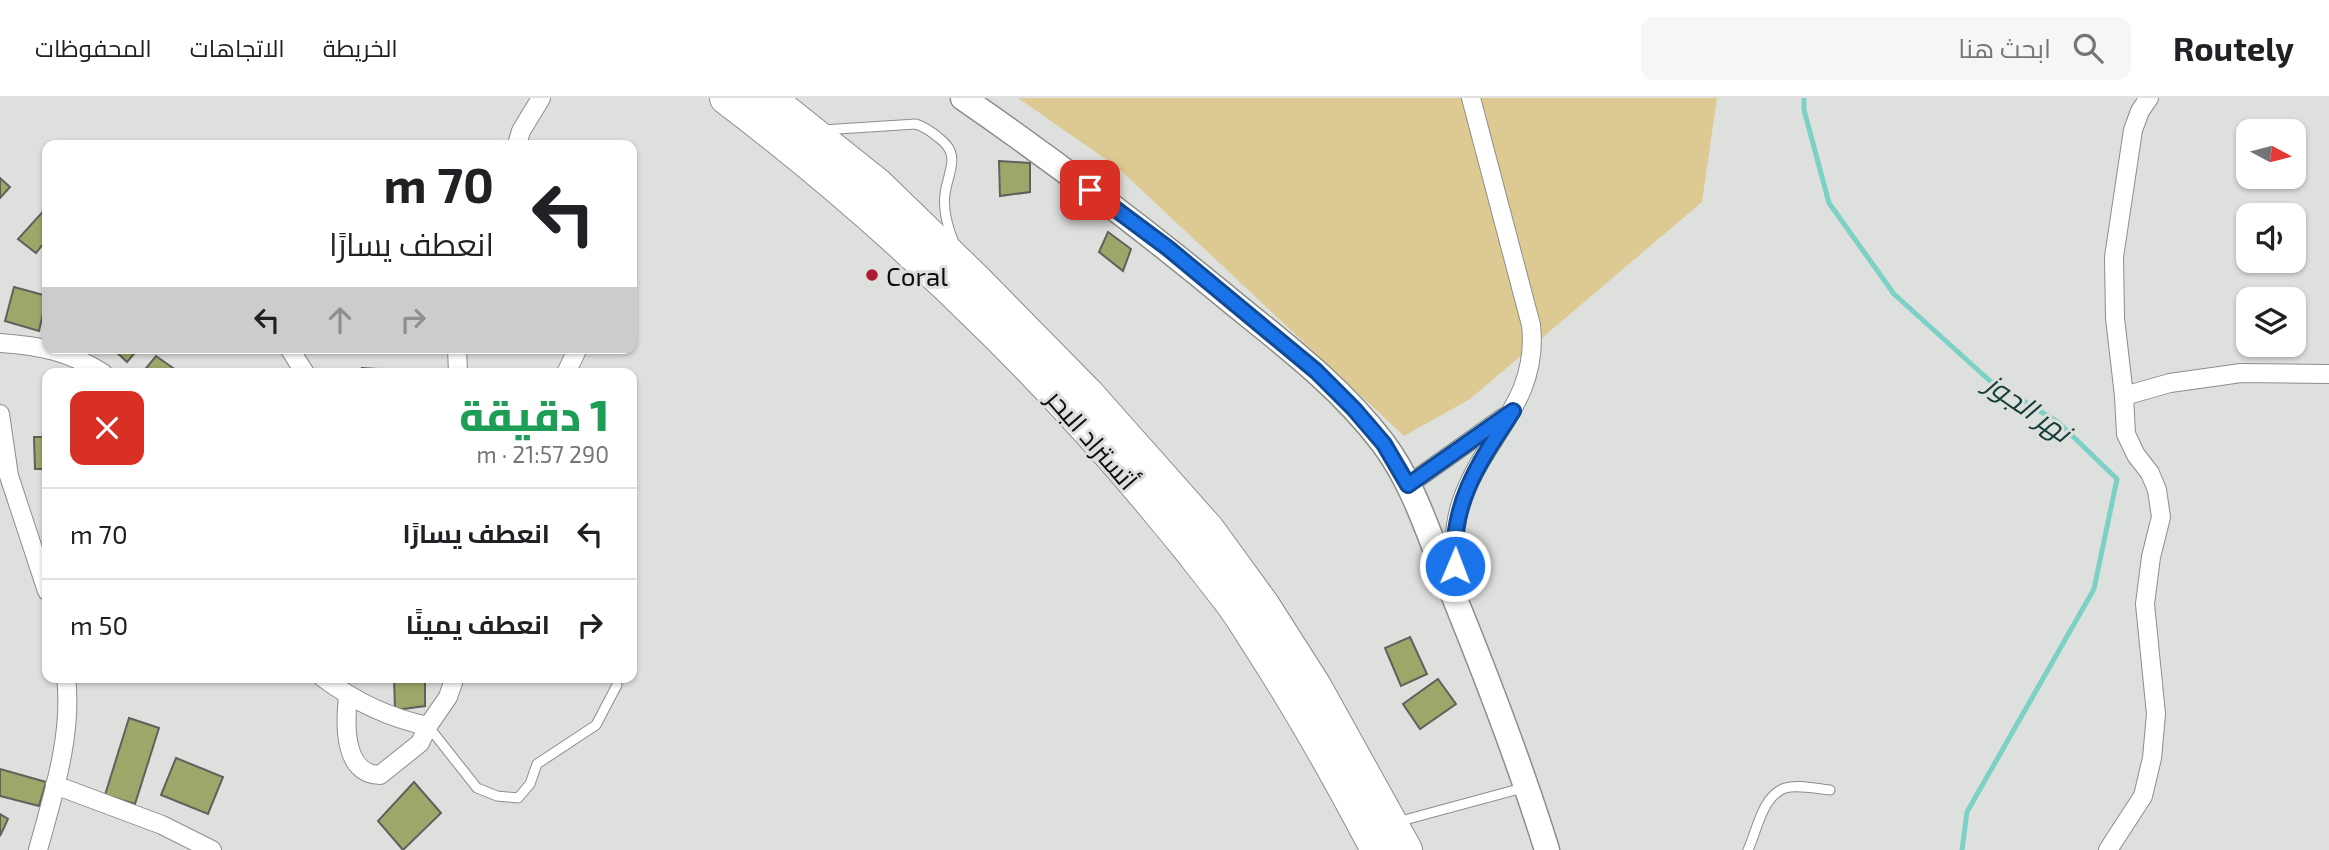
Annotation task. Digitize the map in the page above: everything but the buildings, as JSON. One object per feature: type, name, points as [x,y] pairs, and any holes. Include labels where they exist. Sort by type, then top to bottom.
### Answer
[{"type":"highway","name":"أتستراد البحر","points":[[726,98],[894,237],[993,330],[1083,423],[1230,601],[1288,690],[1377,850]]},
{"type":"highway","name":"أتستراد البحر","points":[[769,98],[877,184],[976,280],[1088,394],[1208,528],[1264,606],[1315,685],[1400,836]]},
{"type":"street","points":[[518,140],[541,98]]},
{"type":"street","points":[[963,98],[1031,145],[1169,249],[1316,371],[1384,444],[1408,485],[1485,671],[1547,850]]},
{"type":"street","points":[[1458,606],[1453,545],[1459,511],[1471,478],[1521,396],[1532,348],[1531,325],[1471,98]]},
{"type":"street","points":[[2108,850],[2143,796],[2152,758],[2156,714],[2145,604],[2151,557],[2161,517],[2154,481],[2126,434],[2115,318],[2115,257],[2133,130],[2140,111],[2149,98]]},
{"type":"street","points":[[0,343],[42,349]]},
{"type":"street","points":[[66,354],[80,358],[95,368]]},
{"type":"street","points":[[2124,396],[2170,383],[2241,373],[2329,374]]},
{"type":"street","points":[[1408,485],[1513,411]]},
{"type":"street","points":[[0,414],[9,476],[42,576]]},
{"type":"street","points":[[38,850],[64,739],[66,683]]},
{"type":"street","points":[[330,683],[348,696],[399,720],[428,726]]},
{"type":"street","points":[[348,696],[346,716],[350,750],[356,764],[372,775],[380,775],[420,743],[448,697],[453,683]]},
{"type":"street","points":[[55,785],[162,825],[212,850]]},
{"type":"lane","points":[[812,131],[916,124],[923,126],[948,145],[952,160],[944,196],[947,224],[958,252],[976,280]]},
{"type":"lane","points":[[428,726],[477,788],[497,796],[518,798],[530,784],[537,764],[596,725],[617,685]]},
{"type":"lane","points":[[1400,836],[1527,787]]},
{"type":"lane","points":[[1748,850],[1765,807],[1776,794],[1786,788],[1830,790]]},
{"type":"shaded area","points":[[1018,98],[1717,98],[1702,202],[1470,399],[1404,436],[1117,167]]},
{"type":"waterway","name":"نهر الجوز","points":[[1804,98],[1804,110],[1829,203],[1894,294],[1990,381],[2058,422],[2117,479],[2094,589],[1967,812],[1962,850]]},
{"type":"place","name":"Coral","points":[[872,275]]},
{"type":"route","points":[[1090,190],[1169,249],[1316,371],[1384,444],[1408,485],[1513,411],[1471,478],[1459,511],[1453,545],[1455,566]]}]
